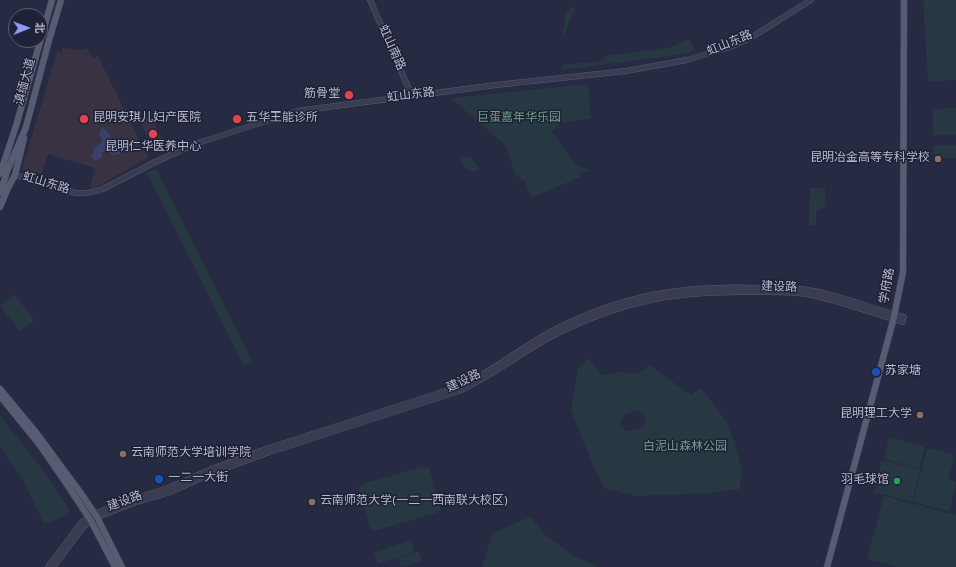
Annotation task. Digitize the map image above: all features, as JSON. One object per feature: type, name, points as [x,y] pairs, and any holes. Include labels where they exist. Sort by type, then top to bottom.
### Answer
[{"type":"main road","name":"滇缅大道","points":[[0,174],[16,126],[52,0]]},
{"type":"main road","name":"滇缅大道","points":[[0,193],[8,169],[26,127],[61,0]]},
{"type":"main road","points":[[50,8],[52,6],[56,6],[58,11],[65,0]]},
{"type":"main road","name":"学府路","points":[[827,567],[894,317],[900,287],[903,263],[904,0]]},
{"type":"main road","name":"滇缅大道","points":[[8,169],[16,126]]},
{"type":"main road","points":[[0,207],[14,175],[26,127]]},
{"type":"main road","points":[[0,389],[38,435],[92,517],[122,567]]},
{"type":"main road","points":[[0,396],[39,444],[92,517],[115,567]]},
{"type":"street","name":"虹山南路","points":[[370,0],[412,96]]},
{"type":"street","name":"虹山东路","points":[[14,175],[64,190],[84,194],[102,189],[154,162],[198,143],[294,112],[412,96],[626,71],[687,60],[730,47],[752,36],[811,0]]},
{"type":"street","name":"建设路","points":[[48,567],[82,522],[92,517],[170,492],[215,472],[267,453],[459,391],[479,381],[536,344],[562,330],[605,312],[638,302],[684,294],[741,292],[795,293],[814,296],[903,319]]},
{"type":"street","name":"建设路","points":[[53,567],[92,517]]},
{"type":"shaded area","name":"昆明安琪儿妇产医院","points":[[63,48],[82,50],[87,48],[93,58],[98,56],[148,158],[98,186],[90,188],[95,168],[48,154],[42,174],[22,169],[57,52],[61,53]]},
{"type":"shaded area","name":"昆明仁华医养中心","points":[[151,116],[166,147],[155,153],[140,121]]},
{"type":"green space","points":[[923,0],[956,0],[956,80],[928,82]]},
{"type":"green space","points":[[572,6],[575,9],[563,35],[565,14]]},
{"type":"green space","points":[[690,39],[695,50],[687,54],[561,70],[563,65],[602,61],[606,56],[671,47]]},
{"type":"green space","name":"巨蛋嘉年华乐园","points":[[588,84],[591,119],[562,122],[552,132],[577,165],[590,170],[579,174],[580,177],[531,198],[525,181],[516,176],[506,146],[451,98]]},
{"type":"green space","points":[[956,108],[956,135],[933,135],[933,109]]},
{"type":"green space","points":[[933,145],[956,145],[956,158],[934,158]]},
{"type":"green space","points":[[460,157],[470,157],[480,169],[473,172],[468,170]]},
{"type":"green space","points":[[156,169],[253,362],[244,366],[147,173]]},
{"type":"green space","points":[[810,188],[825,188],[825,206],[816,212],[816,225],[809,225]]},
{"type":"green space","points":[[14,294],[34,320],[20,332],[0,306]]},
{"type":"green space","name":"白泥山森林公园","points":[[589,358],[602,375],[623,372],[637,374],[649,365],[691,395],[701,388],[729,425],[742,469],[740,489],[711,493],[636,496],[604,488],[594,468],[571,410],[578,368]],"holes":[[[638,410],[646,417],[644,424],[640,428],[634,430],[627,431],[619,424],[625,414]]]},
{"type":"green space","points":[[0,415],[51,481],[69,509],[68,515],[44,524],[22,478],[0,447]]},
{"type":"green space","points":[[889,437],[925,447],[919,469],[884,459]]},
{"type":"green space","points":[[927,448],[955,455],[948,479],[956,482],[949,511],[913,502]]},
{"type":"green space","name":"羽毛球馆","points":[[882,460],[920,470],[912,502],[874,492]]},
{"type":"green space","points":[[421,467],[429,467],[441,510],[436,513],[377,530],[371,530],[358,488],[363,484]]},
{"type":"green space","points":[[884,496],[956,515],[956,567],[898,567],[867,559]]},
{"type":"green space","points":[[530,517],[545,535],[572,555],[598,567],[482,567],[493,533]]},
{"type":"green space","points":[[411,540],[414,552],[378,564],[374,552]]},
{"type":"green space","points":[[419,551],[422,561],[401,567],[398,558]]},
{"type":"water","points":[[102,127],[111,135],[107,144],[119,146],[121,153],[114,155],[105,150],[102,153],[102,157],[97,161],[91,157],[95,147],[101,143],[102,139],[99,135]]},
{"type":"place","name":"筋骨堂","points":[[349,95]]},
{"type":"place","name":"昆明安琪儿妇产医院","points":[[84,119]]},
{"type":"place","name":"五华王能诊所","points":[[237,119]]},
{"type":"place","name":"昆明仁华医养中心","points":[[153,134]]},
{"type":"place","name":"昆明冶金高等专科学校","points":[[938,159]]},
{"type":"place","name":"苏家塘","points":[[876,372]]},
{"type":"place","name":"昆明理工大学","points":[[920,415]]},
{"type":"place","name":"云南师范大学培训学院","points":[[123,454]]},
{"type":"place","name":"一二一大街","points":[[159,479]]},
{"type":"place","name":"羽毛球馆","points":[[897,481]]},
{"type":"place","name":"云南师范大学(一二一西南联大校区)","points":[[312,502]]}]
